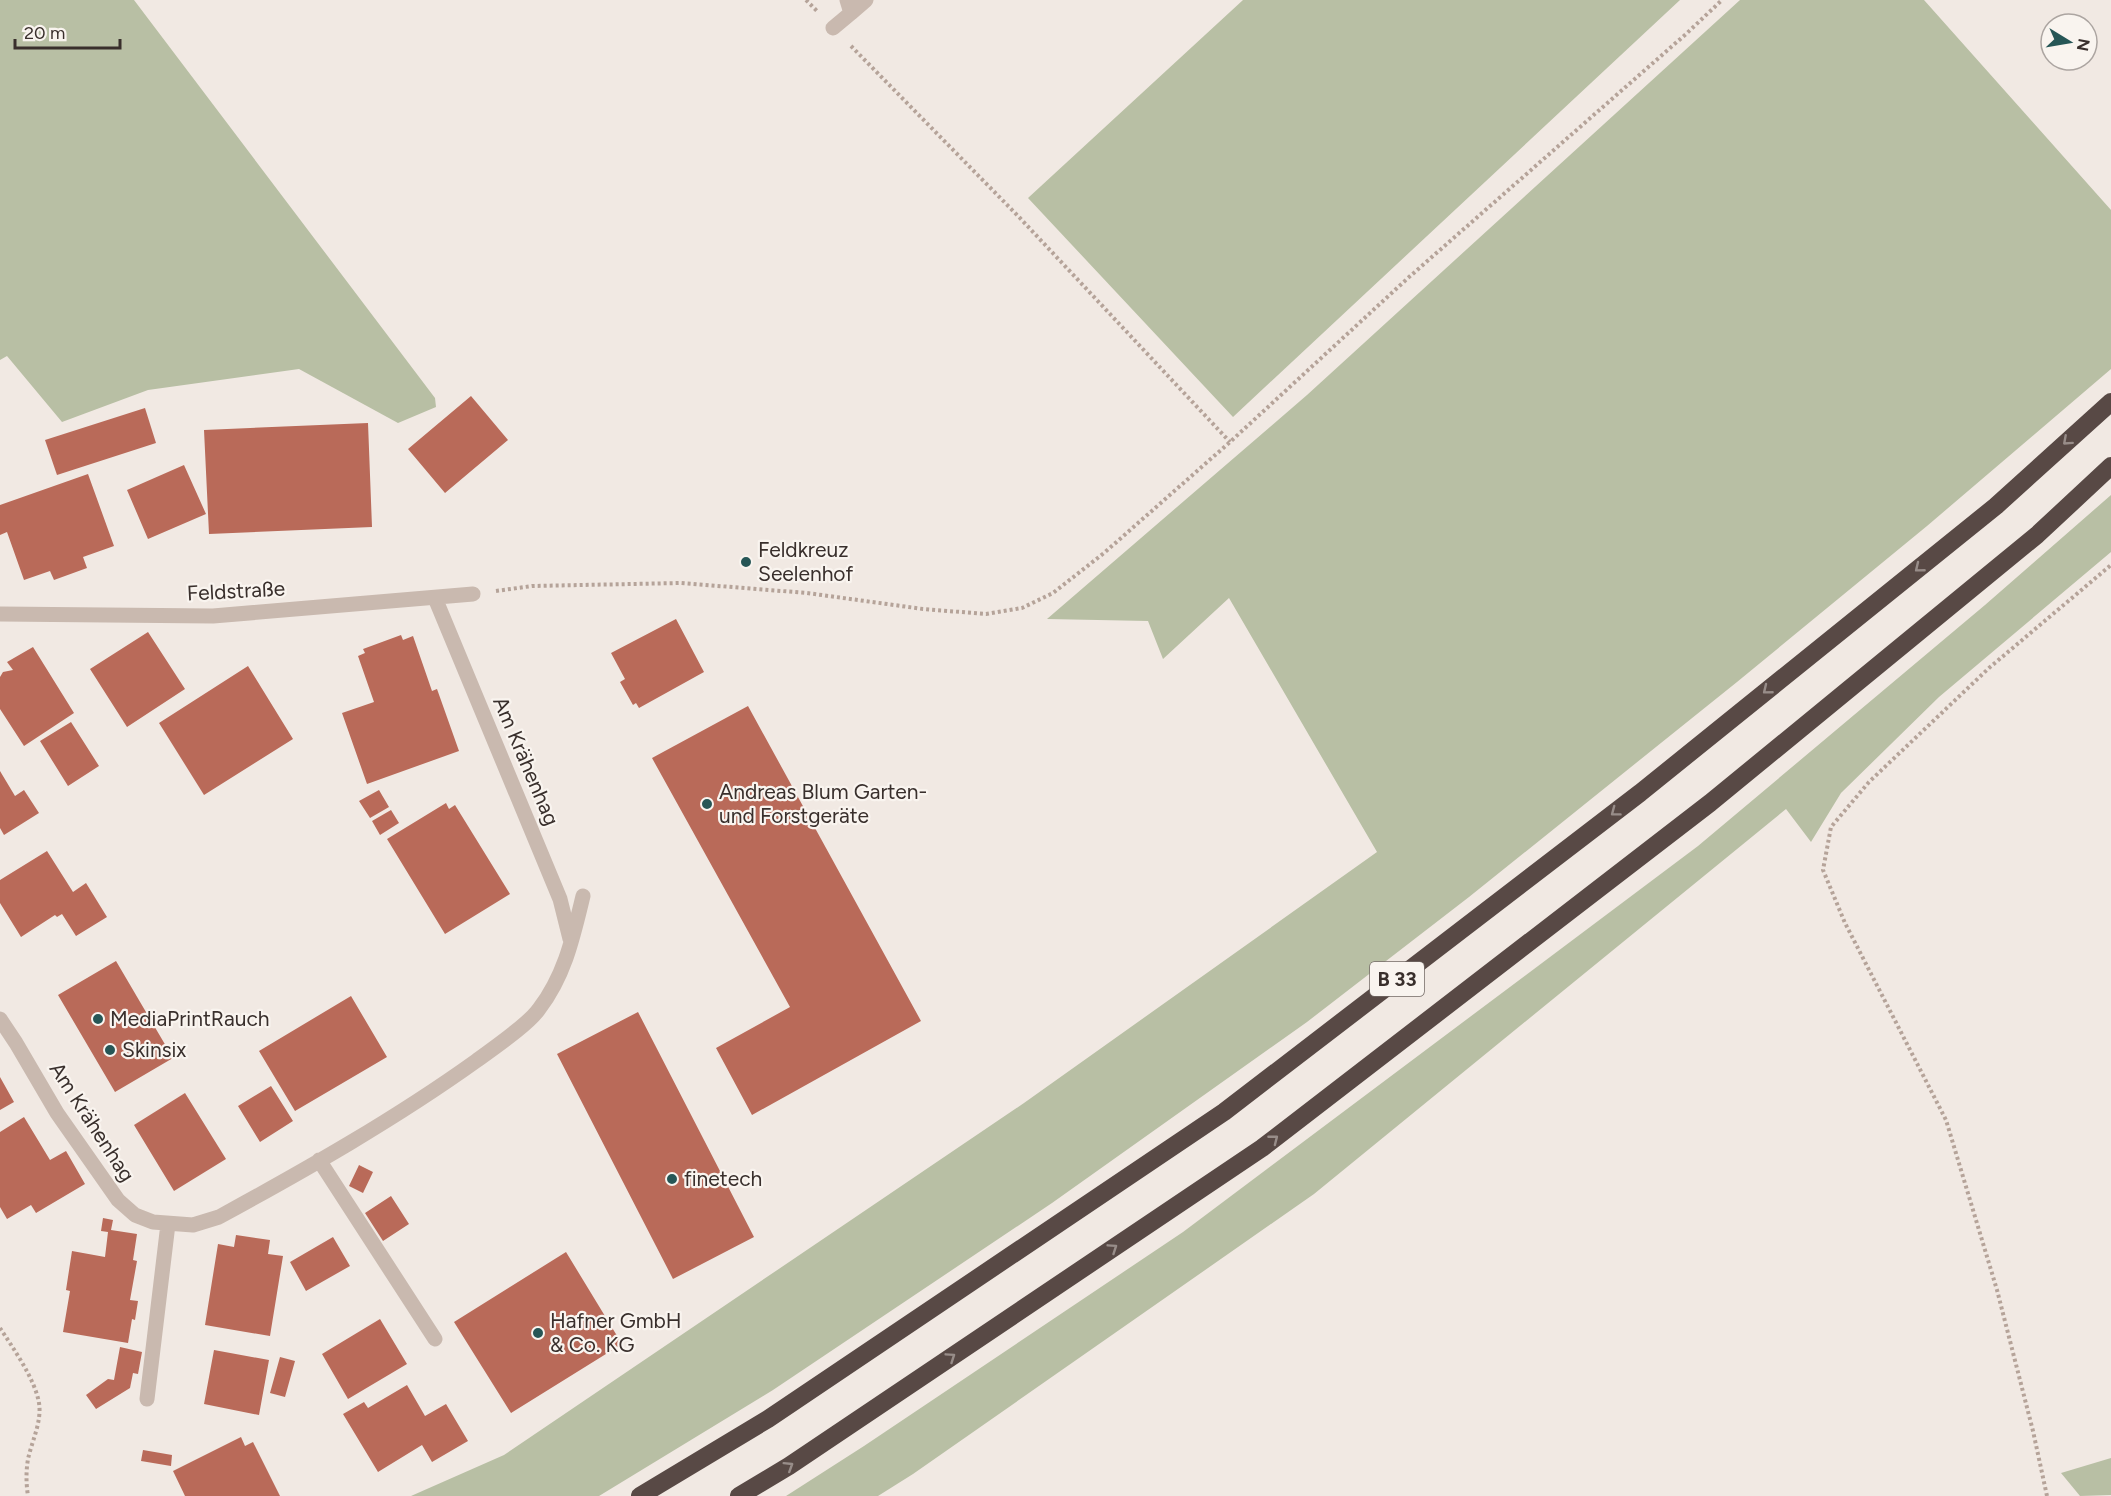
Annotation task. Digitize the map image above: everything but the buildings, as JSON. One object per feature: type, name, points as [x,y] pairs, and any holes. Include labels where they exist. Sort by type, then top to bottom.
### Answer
[{"type":"highway","name":"B 33","points":[[640,1496],[768,1419],[1224,1112],[1640,793],[1996,506],[2111,402]]},
{"type":"highway","name":"B 33","points":[[739,1496],[789,1466],[1262,1148],[1710,803],[2037,535],[2111,466]]},
{"type":"street","points":[[833,28],[849,7],[866,0]]},
{"type":"street","name":"Feldstraße","points":[[0,614],[213,616],[473,594]]},
{"type":"street","name":"Am Krähenhag","points":[[435,598],[560,899],[571,942]]},
{"type":"street","name":"Am Krähenhag","points":[[0,1019],[57,1113],[118,1200],[135,1215],[153,1222],[193,1225],[219,1217],[320,1160],[455,1075],[538,1012],[559,978],[583,896]]},
{"type":"street","points":[[320,1160],[435,1339]]},
{"type":"street","points":[[147,1399],[168,1224]]},
{"type":"path","points":[[806,0],[1019,217],[1230,442]]},
{"type":"path","points":[[473,594],[531,586],[681,583],[807,593],[923,609],[986,614],[1022,608],[1053,593],[1104,553],[1230,442],[1408,278],[1722,0]]},
{"type":"path","points":[[2047,1496],[1997,1290],[1946,1120],[1845,922],[1823,870],[1831,827],[1869,782],[1989,668],[2111,565]]},
{"type":"path","points":[[0,1328],[27,1371],[39,1404],[36,1430],[28,1460],[26,1481],[28,1496]]},
{"type":"green space","points":[[0,0],[134,0],[435,398],[436,407],[398,423],[299,369],[148,390],[62,422],[7,356],[0,360]]},
{"type":"green space","points":[[1243,0],[1680,0],[1233,417],[1028,198]]},
{"type":"green space","points":[[1740,0],[1924,0],[2111,210],[2111,369],[1927,526],[1737,682],[1469,897],[1307,1022],[1052,1203],[773,1390],[599,1496],[411,1496],[504,1455],[1024,1103],[1377,852],[1229,598],[1163,659],[1148,621],[1047,619],[1307,395]]},
{"type":"green space","points":[[2111,495],[2111,552],[1939,697],[1841,793],[1811,842],[1786,809],[1314,1194],[913,1474],[878,1496],[786,1496],[1183,1232],[1698,846],[1985,605]]},
{"type":"green space","points":[[2111,1458],[2111,1495],[2080,1496],[2061,1473]]},
{"type":"place","name":"Feldkreuz Seelenhof","points":[[746,562]]},
{"type":"place","name":"Andreas Blum Garten- und Forstgeräte","points":[[707,804]]},
{"type":"place","name":"MediaPrintRauch","points":[[98,1019]]},
{"type":"place","name":"Skinsix","points":[[110,1050]]},
{"type":"place","name":"finetech","points":[[672,1179]]},
{"type":"place","name":"Hafner GmbH & Co. KG","points":[[538,1333]]}]
